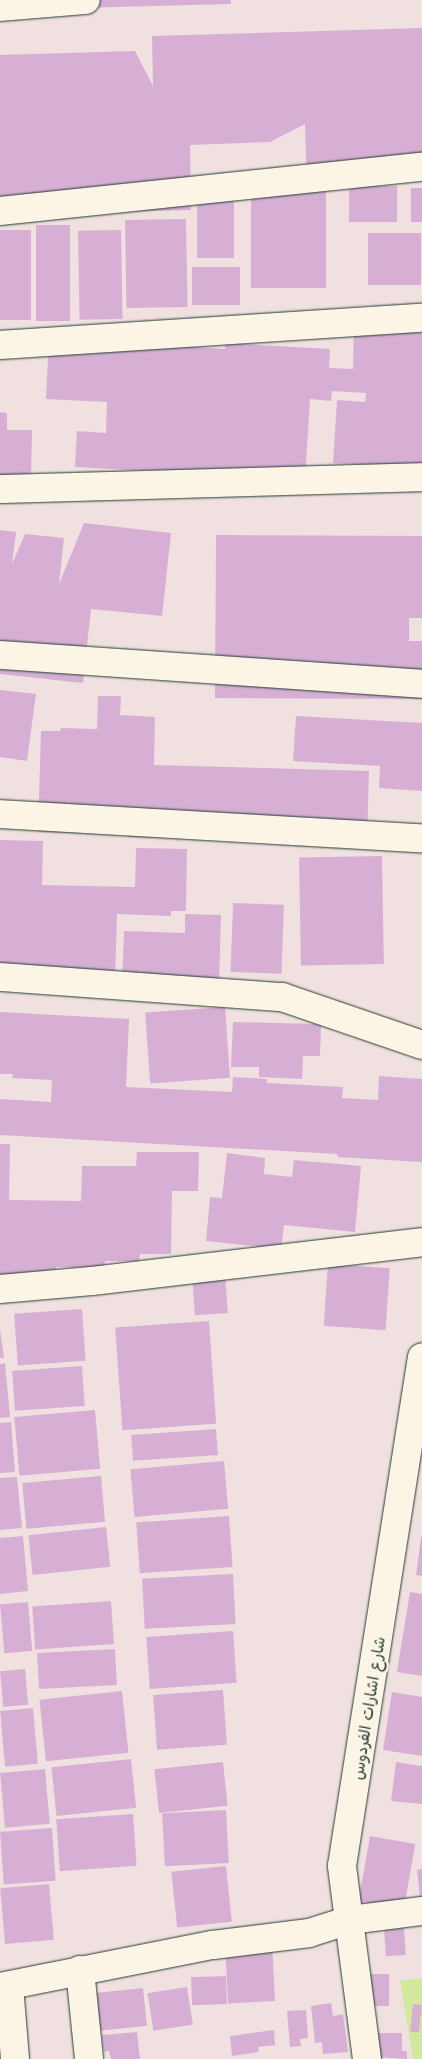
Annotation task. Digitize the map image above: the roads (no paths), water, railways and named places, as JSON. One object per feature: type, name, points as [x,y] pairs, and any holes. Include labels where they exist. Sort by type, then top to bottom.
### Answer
[{"type":"street","points":[[0,7],[86,0]]},
{"type":"street","points":[[0,211],[422,167]]},
{"type":"street","points":[[0,344],[422,318]]},
{"type":"street","points":[[0,489],[422,477]]},
{"type":"street","points":[[0,655],[422,684]]},
{"type":"street","points":[[0,814],[422,838]]},
{"type":"street","points":[[1,977],[282,997],[422,1044]]},
{"type":"street","points":[[0,1289],[92,1281],[422,1242]]},
{"type":"street","name":"شارع اشارات الفردوس","points":[[367,2059],[342,1866],[416,1436],[422,1357]]},
{"type":"street","points":[[15,2059],[4,1987],[213,1944],[310,1933],[350,1920],[422,1911]]},
{"type":"street","points":[[80,1970],[89,2059]]}]
